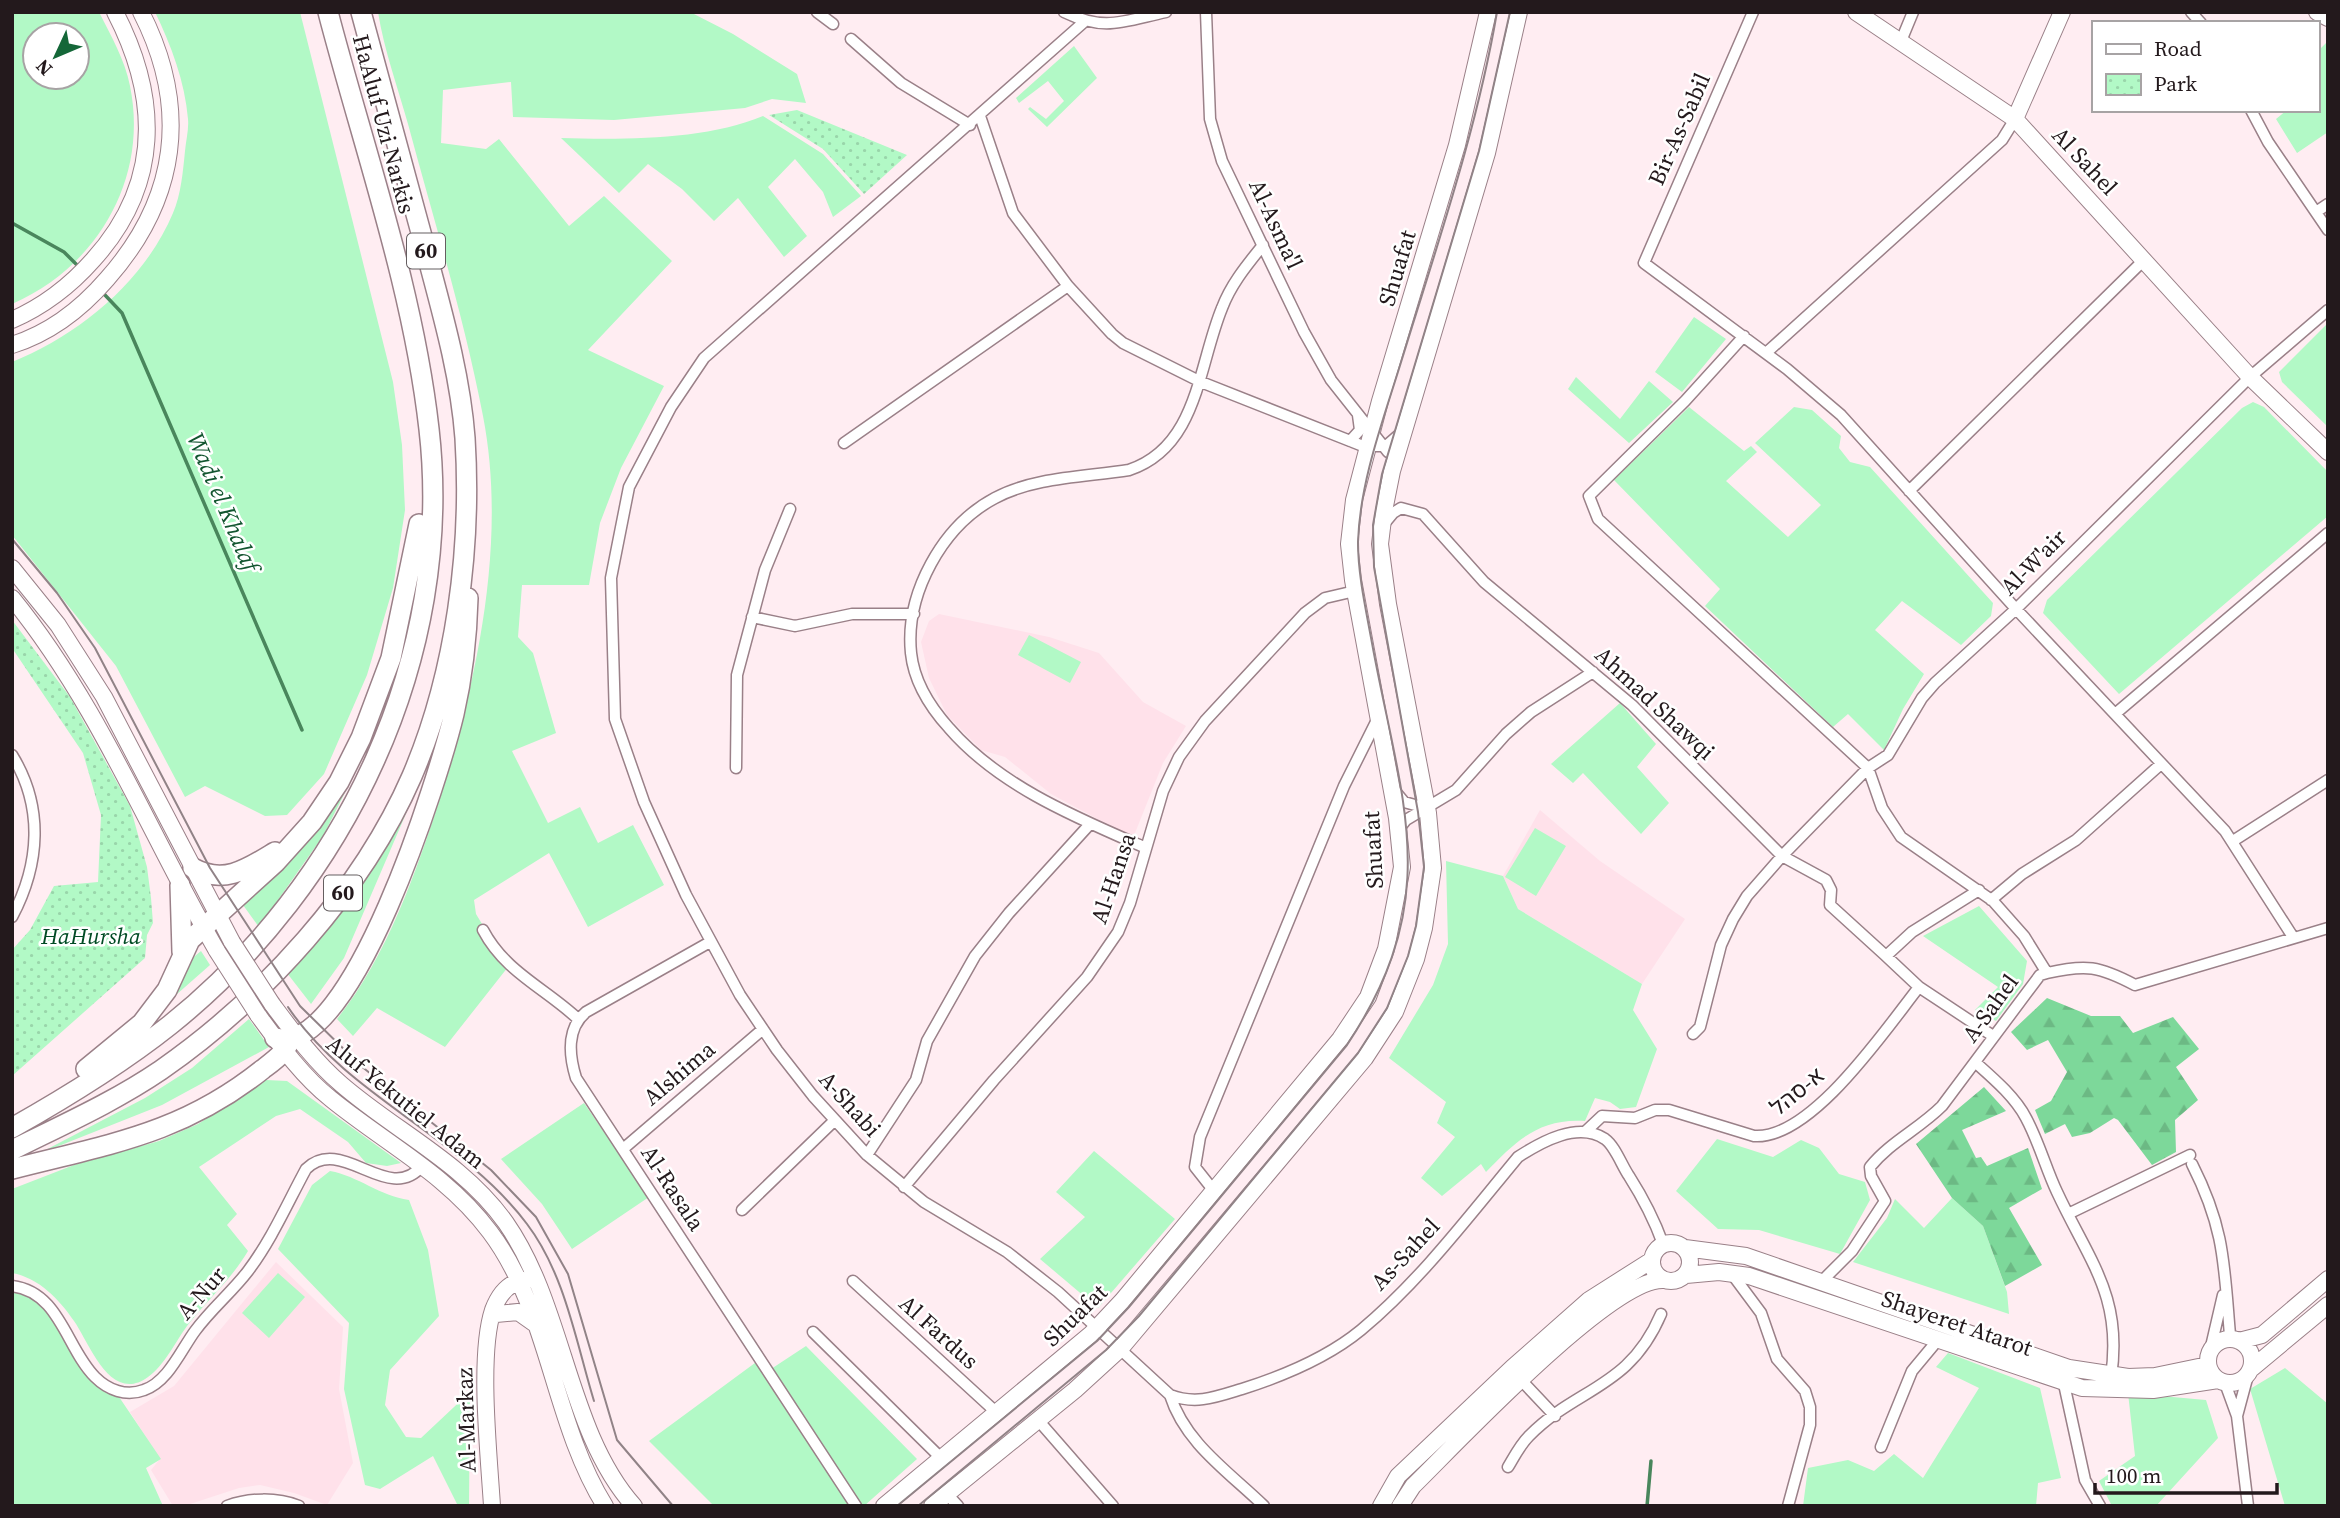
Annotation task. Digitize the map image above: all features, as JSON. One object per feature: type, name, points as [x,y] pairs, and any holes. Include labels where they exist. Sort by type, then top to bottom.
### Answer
[{"type":"highway","name":"HaAluf Uzi Narkis","points":[[328,12],[416,346],[428,473]]},
{"type":"highway","name":"HaAluf Uzi Narkis","points":[[12,1150],[106,1103],[164,1068],[279,970],[323,920],[354,877],[412,777],[435,714],[458,596],[465,494],[465,439],[450,348],[361,12]]},
{"type":"highway","points":[[12,1126],[107,1054],[142,1023],[167,990],[181,953],[210,921],[254,883],[299,837],[325,804],[350,762],[391,658],[415,555],[428,473]]},
{"type":"highway","name":"60","points":[[12,1126],[118,1063],[171,1024],[206,993],[302,889],[337,836],[369,776],[394,716],[412,656],[425,585],[428,473]]},
{"type":"highway","points":[[12,1169],[173,1126],[215,1104],[287,1039],[317,1025],[332,1009],[369,947],[412,847],[438,775],[465,657],[468,587],[465,494]]},
{"type":"highway","points":[[193,868],[215,877],[234,875],[299,837]]},
{"type":"highway","points":[[180,885],[181,953]]},
{"type":"street","points":[[12,320],[45,303],[78,276],[113,236],[136,196],[146,141],[144,92],[133,50],[115,12]]},
{"type":"street","points":[[12,345],[58,322],[95,293],[132,250],[158,205],[167,164],[169,114],[162,64],[141,12]]},
{"type":"street","points":[[817,12],[832,24]]},
{"type":"street","points":[[1064,12],[1084,22],[1103,26],[1166,12]]},
{"type":"street","name":"Al-Asma'l","points":[[1206,12],[1206,85],[1216,143],[1263,245],[1331,380],[1386,446]]},
{"type":"street","points":[[1477,12],[1487,20]]},
{"type":"street","points":[[932,1506],[952,1500],[1121,1348],[1343,1085],[1382,1035],[1395,1012],[1424,928],[1433,867],[1426,808],[1388,604],[1381,544],[1382,527],[1392,471],[1487,153],[1519,12]]},
{"type":"street","name":"Bir-As-Sabil","points":[[1744,336],[1644,263],[1753,12]]},
{"type":"street","name":"Al Sahel","points":[[1856,12],[2015,119],[2250,377],[2328,452]]},
{"type":"street","points":[[1901,41],[1913,12]]},
{"type":"street","points":[[1766,353],[2002,140],[2015,119],[2062,12]]},
{"type":"street","points":[[2317,12],[2328,18]]},
{"type":"street","name":"Shuafat","points":[[884,1506],[1098,1326],[1340,1039],[1368,998],[1394,921],[1402,866],[1390,783],[1354,591],[1349,544],[1351,522],[1368,447],[1457,145],[1487,20]]},
{"type":"street","name":"A-Shabi","points":[[1084,22],[704,358],[671,407],[629,487],[611,578],[615,719],[645,802],[686,895],[710,942],[763,1029],[835,1120],[867,1155],[904,1187],[1007,1252],[1121,1348]]},
{"type":"street","points":[[851,38],[901,83],[970,125]]},
{"type":"street","points":[[2252,112],[2268,142],[2328,230]]},
{"type":"street","points":[[980,116],[1013,213],[1098,322],[1124,343],[1201,382],[1368,447],[1386,446],[1404,429]]},
{"type":"street","points":[[2316,212],[2328,204]]},
{"type":"street","points":[[1146,848],[1050,804],[987,762],[949,728],[930,704],[917,678],[911,653],[914,614],[922,582],[933,561],[947,540],[978,509],[1017,489],[1142,466],[1168,447],[1201,382],[1222,307],[1245,266],[1263,245]]},
{"type":"street","points":[[1909,491],[2145,259]]},
{"type":"street","points":[[844,443],[1069,285]]},
{"type":"street","name":"Al-W'air","points":[[1693,1034],[1700,1027],[1721,945],[1733,919],[1747,896],[1782,856],[1868,768],[1888,755],[1922,698],[1935,683],[2016,610],[2250,377],[2328,310]]},
{"type":"street","points":[[1868,768],[1598,519],[1589,496],[1685,401],[1744,336],[1841,415],[2016,610],[2233,841],[2293,937]]},
{"type":"street","points":[[1350,441],[1360,430],[1358,415]]},
{"type":"street","points":[[1386,446],[1392,471]]},
{"type":"street","name":"Ahmad Shawqi","points":[[1382,527],[1393,513],[1401,508],[1423,513],[1484,582],[1633,705],[1782,856],[1826,880],[1831,890],[1830,905],[1886,956]]},
{"type":"street","points":[[736,768],[737,675],[776,537],[790,509]]},
{"type":"street","points":[[2115,714],[2328,533]]},
{"type":"street","name":"Aluf Yekutiel Adam","points":[[12,568],[58,625],[97,685],[193,868],[217,951],[258,1015],[341,1084],[433,1152],[484,1196],[520,1244],[536,1279],[599,1457],[614,1484],[634,1506]]},
{"type":"street","name":"Al-Hansa","points":[[904,1187],[1104,954],[1118,932],[1130,903],[1172,768],[1205,721],[1305,613],[1325,598],[1354,591]]},
{"type":"street","name":"Aluf Yekutiel Adam","points":[[12,598],[43,636],[88,706],[180,885],[232,942],[272,1004],[287,1039],[329,1097],[453,1191],[484,1223],[505,1253],[534,1324],[570,1432],[606,1506]]},
{"type":"street","points":[[752,617],[795,626],[852,614],[914,614]]},
{"type":"street","points":[[1398,830],[1406,820],[1456,790],[1506,734],[1531,712],[1593,671]]},
{"type":"street","points":[[1214,1191],[1195,1167],[1200,1138],[1339,798],[1378,718]]},
{"type":"street","points":[[12,755],[30,791],[36,838],[27,887],[12,917]]},
{"type":"street","points":[[1992,900],[2022,874],[2076,840],[2161,764]]},
{"type":"street","name":"A-Sahel","points":[[1823,1280],[1852,1251],[1885,1202],[1871,1176],[1870,1167],[1894,1142],[1924,1124],[1942,1107],[2040,975],[2047,972],[2024,936],[1992,900],[1901,838],[1882,808],[1868,768]]},
{"type":"street","points":[[2233,841],[2328,780]]},
{"type":"street","points":[[1390,783],[1404,803],[1426,808]]},
{"type":"street","points":[[867,1155],[916,1080],[927,1041],[975,956],[1009,913],[1090,824]]},
{"type":"street","points":[[1979,890],[1912,932],[1886,956],[1919,988],[1993,1036]]},
{"type":"street","points":[[2047,972],[2080,966],[2111,973],[2135,985],[2328,928]]},
{"type":"street","points":[[483,930],[492,947],[512,970],[558,1000],[578,1019],[710,942]]},
{"type":"street","name":"א-סהל","points":[[1585,1132],[1602,1116],[1635,1118],[1655,1111],[1669,1110],[1754,1136],[1766,1137],[1785,1131],[1837,1088],[1919,988]]},
{"type":"street","name":"Al-Rasala","points":[[578,1019],[572,1030],[571,1046],[576,1078],[857,1504]]},
{"type":"street","name":"Alshima","points":[[623,1149],[763,1029]]},
{"type":"street","points":[[1976,1063],[2026,1118],[2068,1214],[2105,1285],[2116,1345],[2111,1377]]},
{"type":"street","points":[[741,1210],[835,1120]]},
{"type":"street","points":[[1585,1132],[1606,1139],[1652,1212],[1663,1244]]},
{"type":"street","name":"As-Sahel","points":[[1170,1395],[1194,1402],[1216,1398],[1293,1370],[1334,1348],[1360,1331],[1409,1284],[1518,1157],[1539,1143],[1566,1134],[1585,1132]]},
{"type":"street","name":"A-Nur","points":[[12,1286],[25,1288],[40,1298],[58,1318],[93,1375],[103,1384],[115,1391],[144,1390],[166,1373],[210,1312],[245,1274],[269,1241],[306,1169],[315,1161],[327,1157],[342,1159],[394,1178],[413,1174],[422,1166]]},
{"type":"street","points":[[2068,1214],[2191,1159],[2218,1226],[2227,1278],[2230,1335],[2252,1355],[2250,1372],[2237,1416]]},
{"type":"street","points":[[1381,1506],[1398,1476],[1512,1368],[1589,1300],[1651,1260],[1663,1244],[1673,1243],[1685,1248],[1691,1261],[1686,1275],[1676,1281],[1648,1283],[1600,1311],[1521,1380],[1413,1486],[1399,1506]]},
{"type":"street","name":"Shayeret Atarot","points":[[1685,1248],[1746,1256],[1823,1280],[2069,1368],[2111,1377],[2155,1376],[2209,1358]]},
{"type":"street","points":[[1651,1260],[1653,1270],[1663,1280]]},
{"type":"street","name":"Shayeret Atarot","points":[[1686,1275],[1695,1272],[1749,1276],[2064,1384],[2122,1391],[2180,1388],[2221,1381]]},
{"type":"street","points":[[1732,1273],[1761,1313],[1777,1359],[1805,1391],[1810,1407],[1810,1425],[1790,1489],[1788,1506]]},
{"type":"street","points":[[2227,1278],[2209,1358],[2237,1416],[2248,1506]]},
{"type":"street","points":[[520,1286],[536,1279]]},
{"type":"street","points":[[2209,1358],[2220,1341],[2262,1335],[2328,1279]]},
{"type":"street","name":"Al Fardus","points":[[853,1281],[997,1413]]},
{"type":"street","name":"Al-Markaz","points":[[488,1334],[496,1314],[520,1286]]},
{"type":"street","name":"Al-Markaz","points":[[492,1506],[488,1334],[497,1301],[506,1288],[520,1286]]},
{"type":"street","points":[[2221,1381],[2236,1382],[2328,1305]]},
{"type":"street","points":[[496,1314],[518,1312],[534,1324]]},
{"type":"street","points":[[1508,1468],[1527,1437],[1606,1383],[1628,1364],[1651,1337],[1661,1314]]},
{"type":"street","points":[[813,1332],[941,1458]]},
{"type":"street","points":[[1881,1447],[1912,1371],[1937,1341]]},
{"type":"street","points":[[1121,1348],[1170,1395],[1184,1427],[1209,1456],[1264,1506]]},
{"type":"street","points":[[1521,1380],[1555,1416]]},
{"type":"street","points":[[2064,1384],[2085,1480],[2100,1506]]},
{"type":"street","points":[[1038,1420],[1113,1506]]},
{"type":"street","points":[[227,1506],[245,1500],[274,1500],[299,1506]]},
{"type":"shaded area","points":[[939,614],[1049,637],[1099,653],[1143,702],[1186,726],[1163,763],[1133,838],[1051,794],[1005,757],[981,750],[947,715],[929,678],[921,642],[929,621]]},
{"type":"shaded area","points":[[1540,810],[1600,861],[1685,919],[1642,984],[1518,909],[1503,876]]},
{"type":"shaded area","points":[[276,1262],[343,1327],[339,1389],[353,1463],[327,1505],[260,1485],[239,1488],[184,1506],[173,1506],[151,1470],[160,1459],[130,1412],[174,1386]]},
{"type":"green space","points":[[12,12],[99,12],[128,76],[134,121],[132,154],[123,186],[110,216],[92,243],[69,267],[42,288],[12,304]]},
{"type":"green space","points":[[155,12],[300,12],[393,382],[402,445],[405,510],[393,588],[367,675],[324,774],[287,815],[265,816],[205,786],[185,797],[116,666],[12,535],[12,362],[61,337],[107,303],[145,262],[161,238],[178,199],[188,119],[176,64]]},
{"type":"green space","points":[[378,12],[690,12],[733,34],[797,74],[806,103],[772,99],[745,108],[614,120],[513,117],[511,82],[443,90],[441,143],[486,149],[499,139],[569,226],[604,196],[672,261],[588,350],[664,386],[621,468],[600,523],[589,585],[522,585],[518,637],[533,653],[556,733],[512,751],[548,823],[580,807],[598,843],[633,825],[664,885],[588,927],[549,853],[474,900],[476,914],[508,967],[445,1047],[377,1008],[353,1036],[337,1019],[355,995],[386,941],[432,824],[467,703],[477,655],[490,559],[492,511],[490,463],[475,379],[458,306],[387,55]]},
{"type":"green space","points":[[2328,41],[2328,132],[2297,153],[2276,119],[2285,112],[2319,112],[2319,50]]},
{"type":"green space","points":[[1074,46],[1097,78],[1047,127],[1028,109],[1030,107],[1046,119],[1064,101],[1048,81],[1019,103],[1016,98]]},
{"type":"green space","points":[[797,110],[907,155],[864,194],[823,149],[769,115]]},
{"type":"green space","points":[[763,116],[823,154],[861,196],[833,217],[823,192],[795,159],[768,187],[807,236],[784,257],[738,198],[714,221],[682,189],[648,164],[619,193],[561,138],[664,137],[716,130]]},
{"type":"green space","points":[[1694,317],[1726,339],[1682,392],[1655,372]]},
{"type":"green space","points":[[2328,323],[2328,427],[2282,382],[2279,372]]},
{"type":"green space","points":[[1576,377],[1620,419],[1649,381],[1673,402],[1629,443],[1568,389]]},
{"type":"green space","points":[[2253,402],[2264,407],[2328,472],[2328,516],[2119,694],[2043,613],[2047,600],[2242,408]]},
{"type":"green space","points":[[1689,407],[1744,451],[1751,446],[1757,452],[1726,481],[1788,537],[1821,505],[1755,443],[1794,407],[1812,410],[1841,436],[1839,448],[1850,462],[1870,467],[1993,603],[1991,616],[1961,645],[1902,601],[1875,630],[1924,674],[1903,709],[1884,750],[1848,714],[1833,727],[1705,606],[1720,589],[1614,480]]},
{"type":"green space","name":"HaHursha","points":[[12,620],[70,697],[130,806],[147,867],[153,923],[147,935],[145,958],[12,1076],[12,950],[30,930],[54,886],[98,882],[101,815],[83,753],[12,648]]},
{"type":"green space","points":[[1029,635],[1081,662],[1070,683],[1018,655]]},
{"type":"green space","points":[[1620,703],[1656,744],[1637,767],[1669,803],[1641,834],[1583,773],[1573,783],[1551,764]]},
{"type":"green space","points":[[363,757],[323,836],[259,927],[243,905],[319,829]]},
{"type":"green space","points":[[420,781],[344,958],[311,1004],[287,973]]},
{"type":"green space","points":[[1535,828],[1566,846],[1536,896],[1505,877]]},
{"type":"green space","points":[[1446,861],[1503,876],[1518,909],[1642,984],[1633,1010],[1657,1049],[1636,1107],[1620,1109],[1610,1102],[1595,1098],[1585,1121],[1554,1123],[1541,1128],[1518,1141],[1486,1172],[1481,1164],[1442,1196],[1421,1178],[1455,1137],[1437,1123],[1446,1102],[1389,1058],[1433,985],[1448,944]]},
{"type":"green space","points":[[1979,906],[2027,961],[2023,984],[1996,1021],[1975,1010],[1998,987],[1923,936]]},
{"type":"green space","points":[[201,951],[210,965],[168,1002],[183,966]]},
{"type":"green space","points":[[2047,998],[2091,1016],[2120,1016],[2133,1033],[2173,1017],[2199,1049],[2176,1067],[2198,1100],[2175,1120],[2176,1152],[2152,1165],[2114,1118],[2090,1133],[2072,1137],[2065,1124],[2045,1134],[2035,1110],[2051,1101],[2067,1072],[2048,1040],[2027,1050],[2011,1032]]},
{"type":"green space","points":[[249,1019],[269,1047],[162,1105],[36,1155],[145,1098],[192,1068]]},
{"type":"green space","points":[[266,1080],[287,1081],[401,1163],[387,1166],[366,1163],[348,1142],[300,1109],[276,1116],[199,1167],[237,1214],[227,1225],[248,1251],[187,1326],[154,1372],[135,1383],[123,1383],[102,1367],[74,1321],[55,1297],[40,1285],[12,1273],[12,1189],[74,1165],[159,1141],[198,1124]]},
{"type":"green space","points":[[1984,1087],[2006,1111],[1962,1130],[1976,1158],[1981,1157],[1987,1166],[2028,1148],[2042,1189],[2009,1208],[2042,1265],[2005,1286],[1983,1226],[1952,1198],[1916,1144]]},
{"type":"green space","points":[[584,1103],[649,1197],[572,1249],[542,1204],[501,1159]]},
{"type":"green space","points":[[1717,1139],[1773,1157],[1801,1140],[1819,1148],[1839,1174],[1865,1182],[1870,1200],[1840,1254],[1759,1230],[1718,1229],[1676,1191]]},
{"type":"green space","points":[[1094,1151],[1175,1219],[1098,1308],[1040,1259],[1085,1217],[1056,1192]]},
{"type":"green space","points":[[330,1171],[409,1200],[428,1250],[439,1316],[390,1370],[385,1405],[406,1437],[421,1438],[470,1392],[469,1506],[458,1506],[433,1456],[380,1489],[365,1485],[344,1389],[349,1323],[278,1249],[312,1185]]},
{"type":"green space","points":[[1952,1198],[1983,1226],[2007,1292],[2009,1314],[1853,1262],[1887,1218],[1895,1199],[1924,1228]]},
{"type":"green space","points":[[278,1273],[305,1297],[269,1338],[242,1313]]},
{"type":"green space","points":[[12,1286],[25,1288],[54,1313],[79,1353],[115,1391],[161,1459],[146,1468],[163,1506],[12,1506]]},
{"type":"green space","points":[[806,1346],[917,1459],[864,1506],[714,1506],[649,1441],[759,1360],[768,1371]]},
{"type":"green space","points":[[1948,1353],[2040,1388],[2061,1478],[2038,1483],[2036,1506],[1803,1506],[1808,1468],[1848,1460],[1874,1471],[1894,1454],[1923,1478],[1979,1388],[1936,1367]]},
{"type":"green space","points":[[2285,1368],[2328,1404],[2328,1506],[2285,1506],[2250,1389]]},
{"type":"green space","points":[[2128,1393],[2206,1400],[2218,1438],[2156,1506],[2112,1506],[2099,1481],[2135,1456]]},
{"type":"waterway","name":"Wadi el Khalaf","points":[[12,223],[64,252],[78,266]]},
{"type":"waterway","name":"Wadi el Khalaf","points":[[104,294],[122,313],[302,730]]},
{"type":"waterway","points":[[1647,1506],[1651,1461]]},
{"type":"tram line","points":[[897,1506],[1097,1341],[1129,1307],[1347,1045],[1378,991],[1397,942],[1406,894],[1408,848],[1403,801],[1361,580],[1358,554],[1360,519],[1374,449],[1479,100],[1497,12]]},
{"type":"tram line","points":[[918,1506],[1106,1350],[1139,1316],[1358,1053],[1387,1008],[1408,956],[1416,926],[1424,867],[1418,812],[1374,567],[1373,525],[1382,474],[1479,151],[1510,12]]},
{"type":"tram line","points":[[12,539],[57,593],[95,648],[210,868],[300,1006],[361,1066],[491,1170],[536,1217],[568,1274],[617,1440],[673,1506]]},
{"type":"tram line","points":[[288,1007],[313,1039],[342,1067],[471,1166],[501,1193],[527,1224],[551,1264],[560,1286],[594,1401]]}]
